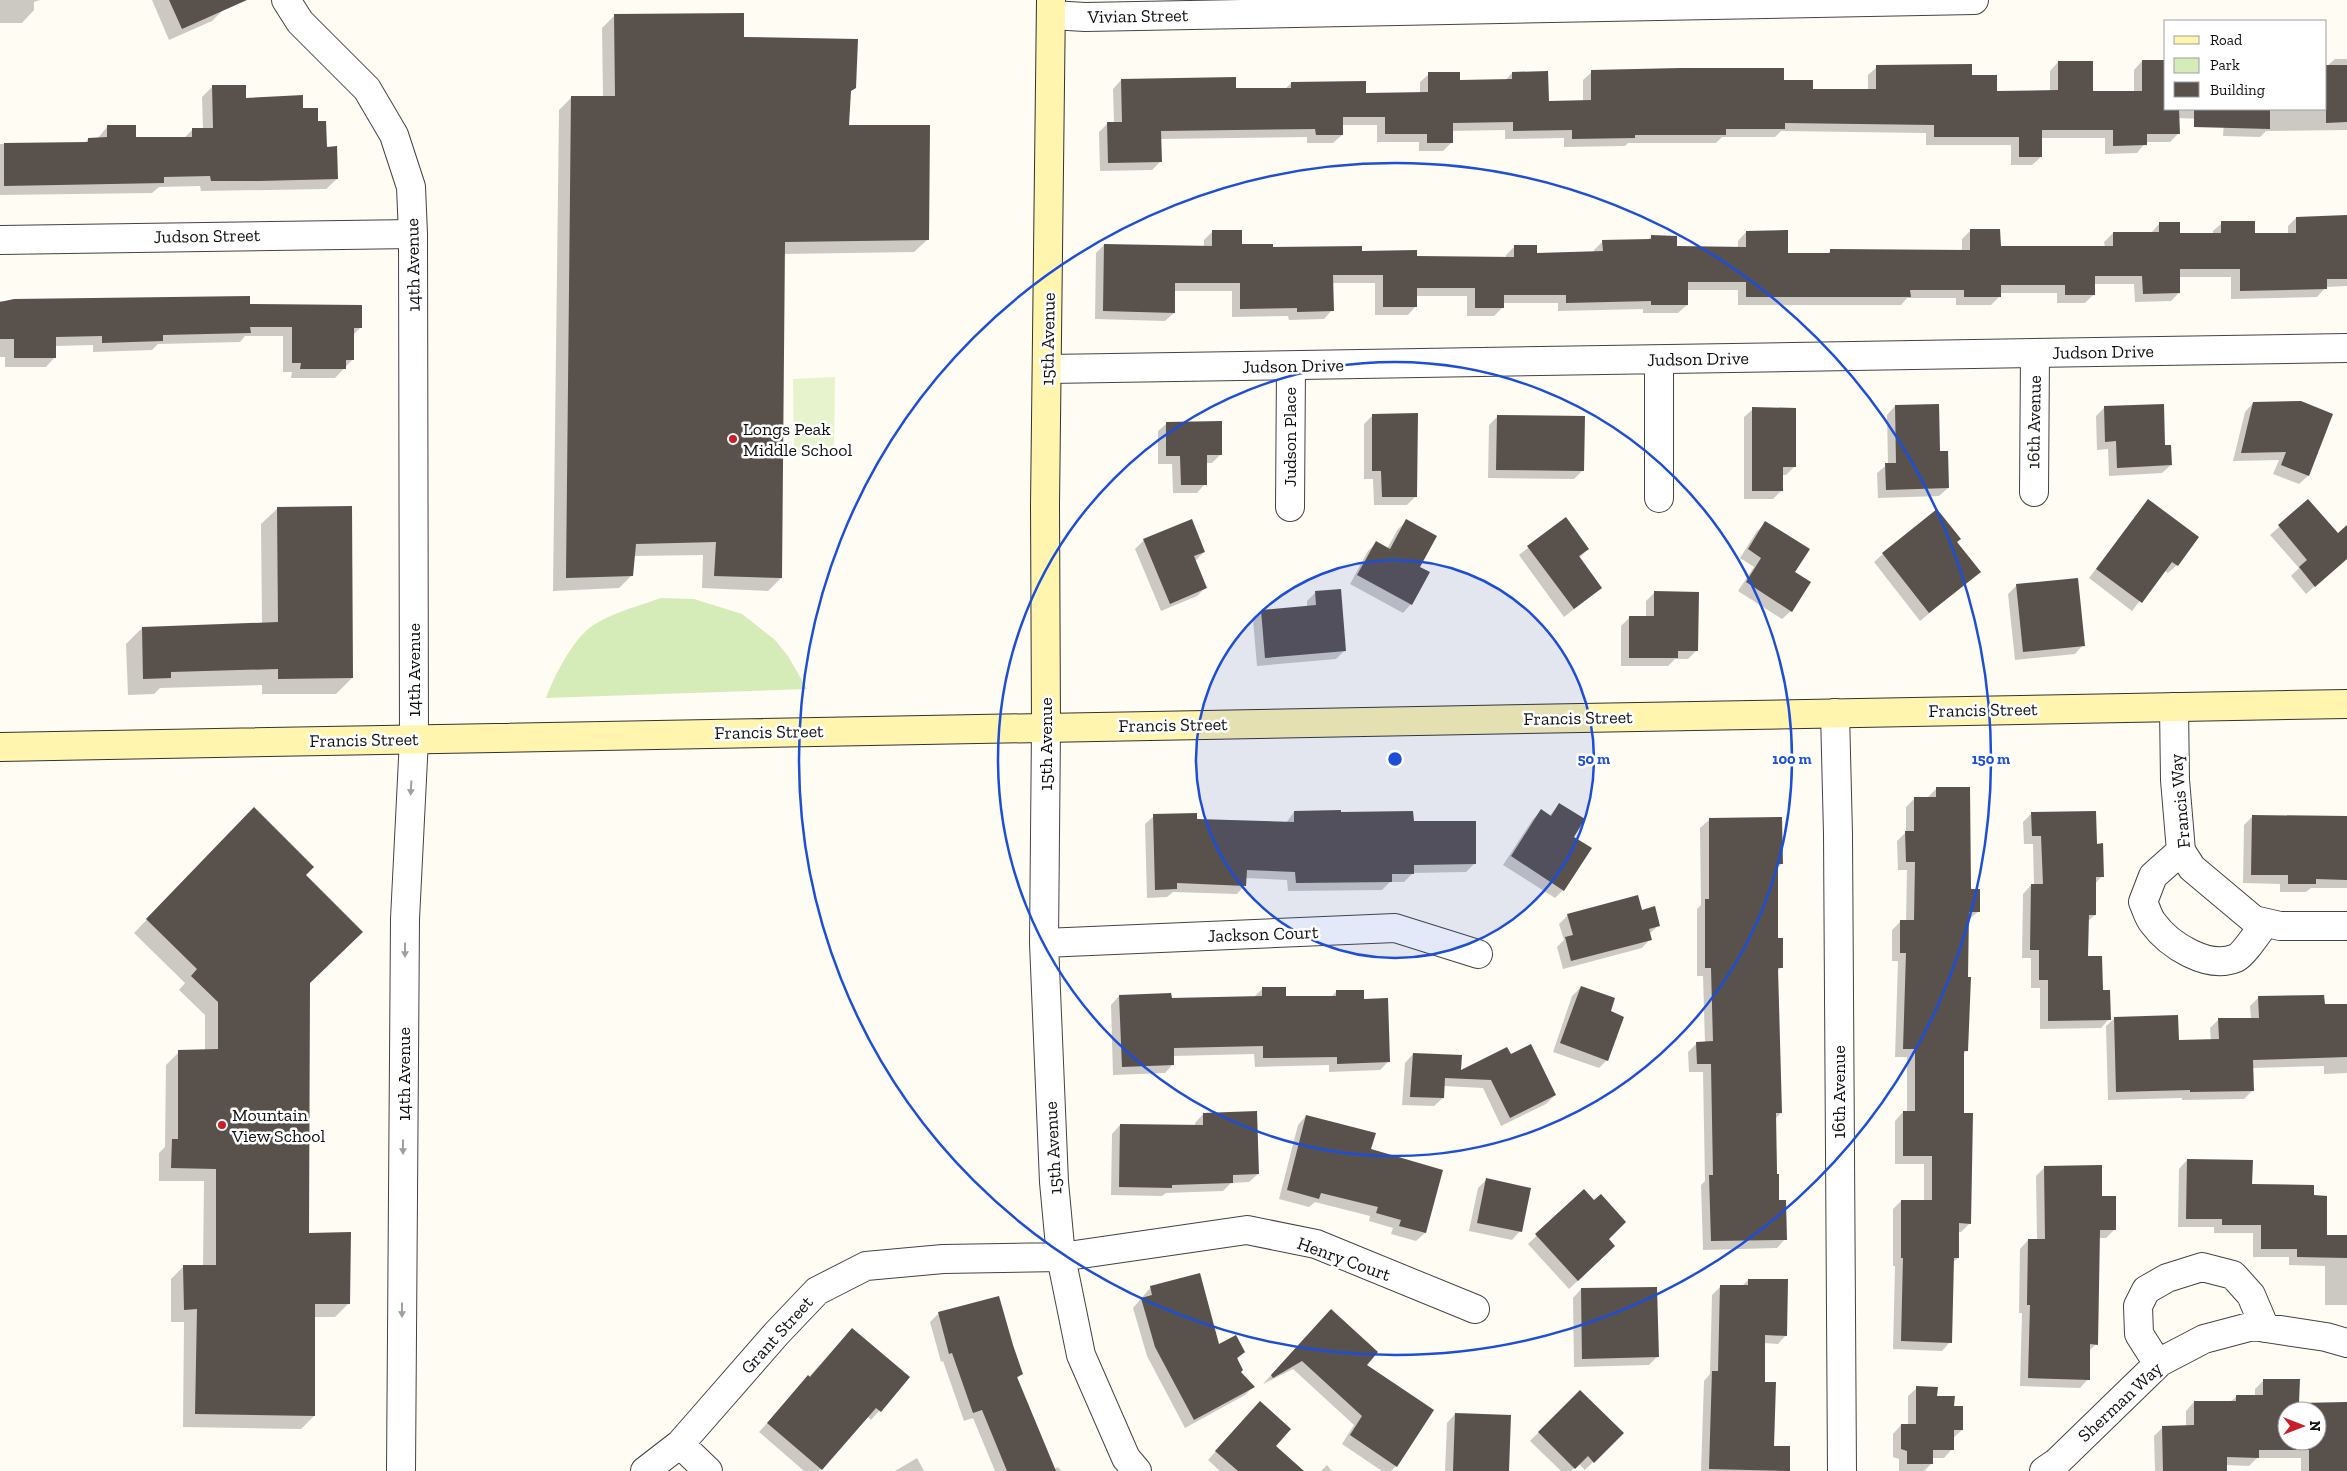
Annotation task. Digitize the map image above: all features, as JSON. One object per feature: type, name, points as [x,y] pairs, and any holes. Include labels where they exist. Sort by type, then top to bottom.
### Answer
[{"type":"street","name":"14th Avenue","points":[[286,0],[300,22],[367,89],[394,135],[411,187],[413,234],[414,739],[405,920],[401,1471]]},
{"type":"street","name":"Vivian Street","points":[[1051,7],[1085,17],[1974,0]]},
{"type":"street","name":"15th Avenue","points":[[1051,7],[1045,505],[1046,727],[1044,943],[1054,1182],[1061,1257],[1080,1355],[1126,1458],[1137,1471]]},
{"type":"street","name":"Judson Street","points":[[0,240],[413,234]]},
{"type":"street","name":"Judson Drive","points":[[1048,369],[2347,348]]},
{"type":"street","name":"16th Avenue","points":[[2034,492],[2035,352]]},
{"type":"street","points":[[1659,360],[1659,498]]},
{"type":"street","name":"Judson Place","points":[[1290,507],[1291,366]]},
{"type":"street","name":"Francis Street","points":[[0,746],[2347,704]]},
{"type":"street","name":"Francis Way","points":[[2174,707],[2175,780],[2181,851],[2192,868],[2254,920],[2280,926],[2347,926]]},
{"type":"street","name":"16th Avenue","points":[[1835,713],[1838,844],[1842,1471]]},
{"type":"street","points":[[2181,851],[2153,876],[2143,902],[2152,922],[2180,948],[2207,960],[2220,962],[2238,957],[2265,923]]},
{"type":"street","name":"Jackson Court","points":[[1044,943],[1395,928],[1478,954]]},
{"type":"street","name":"Henry Court","points":[[1061,1257],[1247,1230],[1316,1244],[1475,1310]]},
{"type":"street","name":"Grant Street","points":[[645,1471],[680,1444],[777,1333],[817,1291],[866,1266],[943,1259],[1061,1257]]},
{"type":"street","points":[[2158,1364],[2138,1334],[2138,1306],[2146,1290],[2167,1278],[2202,1266],[2233,1275],[2250,1295],[2265,1328]]},
{"type":"street","name":"Sherman Way","points":[[2044,1471],[2056,1462],[2158,1364],[2204,1339],[2253,1326],[2326,1336],[2347,1343]]},
{"type":"street","points":[[680,1444],[708,1471]]},
{"type":"green space","points":[[835,377],[834,453],[794,453],[793,379]]},
{"type":"green space","points":[[661,598],[694,599],[742,614],[775,640],[788,656],[807,689],[546,698],[563,663],[574,645],[586,631],[593,625],[611,616]]},
{"type":"building","points":[[169,0],[247,0],[182,29]]},
{"type":"building","name":"Longs Peak Middle School","points":[[744,13],[744,37],[858,39],[856,88],[851,91],[849,125],[930,125],[929,240],[785,242],[782,578],[714,576],[716,542],[636,544],[633,576],[566,578],[571,96],[615,96],[614,14]]},
{"type":"building","points":[[2142,60],[2164,60],[2164,110],[2179,110],[2180,134],[2147,134],[2147,145],[2113,146],[2113,130],[2042,130],[2042,157],[2019,157],[2019,137],[1934,137],[1934,125],[1785,123],[1785,129],[1726,129],[1726,135],[1635,135],[1635,138],[1572,139],[1572,130],[1513,131],[1513,122],[1453,123],[1453,143],[1427,143],[1427,134],[1385,134],[1385,117],[1343,117],[1343,135],[1316,135],[1315,129],[1161,131],[1162,162],[1108,163],[1107,122],[1122,122],[1121,79],[1236,77],[1236,88],[1291,88],[1291,82],[1366,81],[1366,93],[1428,92],[1428,72],[1460,72],[1460,80],[1512,79],[1512,72],[1548,71],[1549,101],[1591,100],[1591,70],[1784,68],[1784,80],[1813,80],[1813,89],[1876,89],[1876,65],[1972,64],[1972,75],[1997,75],[1997,91],[2058,90],[2058,61],[2093,61],[2093,91],[2142,91]]},
{"type":"building","points":[[2327,65],[2347,65],[2347,122],[2326,123]]},
{"type":"building","points":[[212,85],[246,85],[246,98],[303,95],[303,108],[318,108],[318,121],[326,121],[327,147],[337,146],[338,179],[211,181],[210,176],[164,177],[164,183],[4,186],[4,143],[88,142],[88,138],[107,137],[107,125],[136,125],[136,137],[192,137],[192,128],[213,128]]},
{"type":"building","points":[[2194,110],[2270,110],[2270,129],[2194,127]]},
{"type":"building","points":[[2347,215],[2347,279],[2327,279],[2327,289],[2240,291],[2240,269],[2180,269],[2180,293],[2143,294],[2142,276],[2095,276],[2095,295],[2065,295],[2065,285],[2001,285],[2001,297],[1964,297],[1964,290],[1910,290],[1911,297],[1746,297],[1746,282],[1688,282],[1688,305],[1651,305],[1651,301],[1566,303],[1566,295],[1504,295],[1504,308],[1475,308],[1475,288],[1417,288],[1417,307],[1383,307],[1383,275],[1333,275],[1334,311],[1297,312],[1297,308],[1240,309],[1240,283],[1175,283],[1175,313],[1103,311],[1104,244],[1212,246],[1212,230],[1242,230],[1242,244],[1273,244],[1273,247],[1362,246],[1362,251],[1417,250],[1417,256],[1514,257],[1514,245],[1537,245],[1537,253],[1603,251],[1602,240],[1651,239],[1651,235],[1677,236],[1677,246],[1746,247],[1746,231],[1788,230],[1788,253],[1830,253],[1830,249],[1970,250],[1970,229],[2000,229],[2001,246],[2113,246],[2113,232],[2159,232],[2159,222],[2180,222],[2180,233],[2221,233],[2221,221],[2255,221],[2255,233],[2296,233],[2296,217]]},
{"type":"building","points":[[250,296],[250,304],[362,305],[362,328],[354,328],[354,360],[346,360],[346,369],[300,369],[301,363],[292,363],[292,327],[250,327],[251,333],[163,335],[163,341],[102,343],[102,336],[56,337],[56,358],[14,358],[14,339],[0,339],[0,302],[14,299]]},
{"type":"building","points":[[2301,401],[2333,414],[2309,476],[2281,465],[2286,452],[2241,453],[2253,402]]},
{"type":"building","points":[[1939,404],[1940,451],[1948,451],[1949,488],[1886,490],[1885,463],[1896,463],[1895,405]]},
{"type":"building","points":[[2164,404],[2165,445],[2171,445],[2172,465],[2117,468],[2116,441],[2105,442],[2104,406]]},
{"type":"building","points":[[1752,407],[1796,408],[1796,467],[1783,467],[1783,491],[1752,491]]},
{"type":"building","points":[[1418,413],[1417,497],[1382,497],[1381,471],[1372,471],[1372,414]]},
{"type":"building","points":[[1497,415],[1585,416],[1584,471],[1496,470]]},
{"type":"building","points":[[1222,421],[1222,455],[1207,455],[1207,485],[1181,485],[1180,456],[1166,456],[1166,422]]},
{"type":"building","points":[[2148,499],[2199,537],[2178,566],[2172,562],[2142,603],[2096,569]]},
{"type":"building","points":[[2308,499],[2338,533],[2347,525],[2347,559],[2315,587],[2299,567],[2307,560],[2278,525]]},
{"type":"building","points":[[352,506],[353,678],[278,679],[278,669],[171,672],[171,678],[143,679],[142,627],[278,622],[277,507]]},
{"type":"building","points":[[1937,509],[1961,539],[1957,542],[1981,572],[1929,613],[1882,553]]},
{"type":"building","points":[[1566,517],[1589,549],[1579,556],[1602,588],[1574,609],[1527,546]]},
{"type":"building","points":[[1192,519],[1205,552],[1194,556],[1207,588],[1170,604],[1143,539]]},
{"type":"building","points":[[1406,519],[1437,536],[1420,567],[1430,572],[1412,605],[1357,575],[1376,541],[1390,549]]},
{"type":"building","points":[[1765,521],[1810,549],[1795,572],[1811,582],[1792,612],[1746,582],[1761,558],[1748,549]]},
{"type":"building","points":[[2078,578],[2085,646],[2023,652],[2016,584]]},
{"type":"building","points":[[1341,589],[1346,651],[1265,658],[1261,610],[1316,605],[1315,591]]},
{"type":"building","points":[[1654,591],[1699,592],[1698,651],[1678,651],[1678,658],[1629,658],[1629,616],[1654,616]]},
{"type":"building","points":[[1936,787],[1970,787],[1971,889],[1980,889],[1980,912],[1969,912],[1968,977],[1971,977],[1968,1051],[1964,1051],[1964,1113],[1973,1113],[1971,1224],[1959,1223],[1959,1258],[1954,1258],[1952,1343],[1901,1341],[1903,1258],[1901,1258],[1901,1200],[1932,1200],[1932,1156],[1903,1156],[1903,1111],[1915,1111],[1915,1049],[1903,1049],[1906,953],[1900,953],[1900,920],[1914,920],[1915,862],[1906,862],[1905,831],[1914,831],[1914,797],[1936,797]]},
{"type":"building","points":[[1559,803],[1585,819],[1574,837],[1592,848],[1564,891],[1511,856],[1541,809],[1551,816]]},
{"type":"building","name":"Mountain View School","points":[[254,807],[314,867],[306,875],[363,932],[310,983],[309,1233],[351,1232],[350,1304],[315,1304],[315,1416],[195,1414],[197,1309],[184,1310],[183,1265],[216,1265],[216,1169],[171,1168],[172,1139],[178,1139],[178,1050],[218,1049],[218,1002],[191,976],[197,969],[146,919]]},
{"type":"building","points":[[1341,810],[1341,812],[1413,811],[1414,821],[1476,821],[1476,864],[1414,865],[1414,874],[1392,874],[1392,882],[1296,883],[1295,872],[1247,870],[1246,886],[1177,883],[1177,889],[1155,890],[1153,814],[1197,813],[1197,819],[1294,822],[1294,811]]},
{"type":"building","points":[[2096,811],[2097,844],[2103,843],[2104,877],[2096,877],[2096,915],[2089,915],[2088,956],[2102,956],[2103,990],[2110,990],[2111,1020],[2048,1021],[2048,980],[2039,980],[2039,950],[2030,950],[2031,884],[2043,884],[2041,836],[2032,836],[2031,812]]},
{"type":"building","points":[[2252,815],[2347,816],[2347,880],[2316,879],[2316,884],[2288,884],[2288,875],[2251,875]]},
{"type":"building","points":[[1782,817],[1783,864],[1778,864],[1778,938],[1783,938],[1783,968],[1778,968],[1782,1113],[1776,1113],[1779,1200],[1786,1200],[1787,1240],[1711,1241],[1709,1175],[1713,1175],[1711,1064],[1697,1064],[1696,1042],[1713,1041],[1711,968],[1705,968],[1705,899],[1709,899],[1709,818]]},
{"type":"building","points":[[1638,895],[1642,910],[1655,906],[1660,926],[1649,929],[1652,940],[1571,961],[1565,937],[1573,935],[1567,914]]},
{"type":"building","points":[[1581,986],[1615,998],[1611,1011],[1624,1017],[1608,1061],[1560,1043]]},
{"type":"building","points":[[1262,987],[1286,987],[1286,996],[1336,996],[1336,990],[1364,990],[1364,999],[1388,998],[1390,1062],[1337,1064],[1337,1057],[1263,1058],[1263,1046],[1174,1048],[1174,1065],[1122,1067],[1119,995],[1171,993],[1172,998],[1262,996]]},
{"type":"building","points":[[2324,995],[2325,1004],[2347,1004],[2347,1057],[2253,1060],[2254,1091],[2116,1092],[2114,1017],[2178,1015],[2179,1040],[2219,1039],[2218,1018],[2259,1018],[2258,996]]},
{"type":"building","points":[[1531,1044],[1556,1095],[1510,1118],[1491,1080],[1445,1078],[1444,1098],[1410,1097],[1413,1053],[1462,1055],[1461,1070],[1507,1047],[1511,1054]]},
{"type":"building","points":[[1257,1111],[1259,1174],[1233,1175],[1233,1183],[1172,1185],[1172,1188],[1119,1187],[1120,1124],[1203,1125],[1203,1113]]},
{"type":"building","points":[[1306,1115],[1376,1133],[1371,1149],[1443,1170],[1426,1233],[1399,1226],[1401,1220],[1376,1213],[1378,1207],[1321,1193],[1319,1199],[1287,1190]]},
{"type":"building","points":[[2187,1159],[2253,1160],[2252,1184],[2314,1185],[2314,1195],[2327,1196],[2327,1235],[2347,1235],[2347,1258],[2297,1257],[2297,1249],[2261,1249],[2261,1225],[2222,1225],[2222,1219],[2186,1219]]},
{"type":"building","points":[[2102,1165],[2102,1196],[2116,1196],[2116,1230],[2100,1230],[2098,1345],[2090,1344],[2090,1380],[2028,1378],[2030,1305],[2027,1305],[2028,1239],[2045,1239],[2044,1166]]},
{"type":"building","points":[[1486,1178],[1531,1188],[1522,1232],[1477,1223]]},
{"type":"building","points":[[1584,1189],[1594,1200],[1601,1194],[1626,1222],[1609,1239],[1615,1246],[1578,1281],[1535,1234]]},
{"type":"building","points":[[1200,1273],[1219,1344],[1236,1335],[1245,1352],[1237,1358],[1243,1370],[1241,1372],[1255,1387],[1194,1420],[1155,1347],[1141,1298],[1152,1295],[1150,1286]]},
{"type":"building","points":[[1748,1279],[1788,1279],[1787,1336],[1765,1335],[1765,1382],[1776,1382],[1774,1446],[1790,1446],[1790,1471],[1709,1469],[1712,1371],[1718,1371],[1720,1285],[1748,1285]]},
{"type":"building","points":[[1657,1287],[1659,1357],[1582,1359],[1581,1288]]},
{"type":"building","points":[[999,1296],[1023,1374],[1017,1377],[1056,1471],[1007,1471],[982,1410],[973,1413],[952,1353],[949,1354],[938,1312]]},
{"type":"building","points":[[1331,1309],[1378,1352],[1367,1365],[1434,1410],[1397,1467],[1350,1435],[1362,1416],[1302,1361],[1273,1378],[1271,1375]]},
{"type":"building","points":[[852,1328],[910,1377],[881,1412],[876,1408],[822,1470],[767,1423]]},
{"type":"building","points":[[2263,1379],[2300,1379],[2299,1401],[2277,1401],[2277,1450],[2259,1450],[2259,1458],[2227,1457],[2227,1471],[2163,1471],[2162,1426],[2194,1425],[2194,1401],[2236,1401],[2236,1395],[2263,1395]]},
{"type":"building","points":[[1916,1386],[1938,1387],[1937,1396],[1955,1396],[1954,1406],[1963,1406],[1963,1430],[1954,1430],[1954,1450],[1933,1450],[1933,1464],[1907,1464],[1907,1451],[1901,1449],[1901,1424],[1916,1424]]},
{"type":"building","points":[[1580,1390],[1624,1433],[1594,1463],[1588,1456],[1575,1469],[1538,1432]]},
{"type":"building","points":[[1260,1401],[1291,1429],[1276,1446],[1304,1471],[1238,1471],[1215,1451]]},
{"type":"building","points":[[2327,1402],[2347,1402],[2347,1471],[2309,1471],[2309,1451],[2327,1451]]},
{"type":"building","points":[[1455,1413],[1511,1415],[1509,1471],[1453,1471]]},
{"type":"place","name":"Longs Peak Middle School","points":[[733,439]]},
{"type":"place","name":"Mountain View School","points":[[222,1125]]}]
